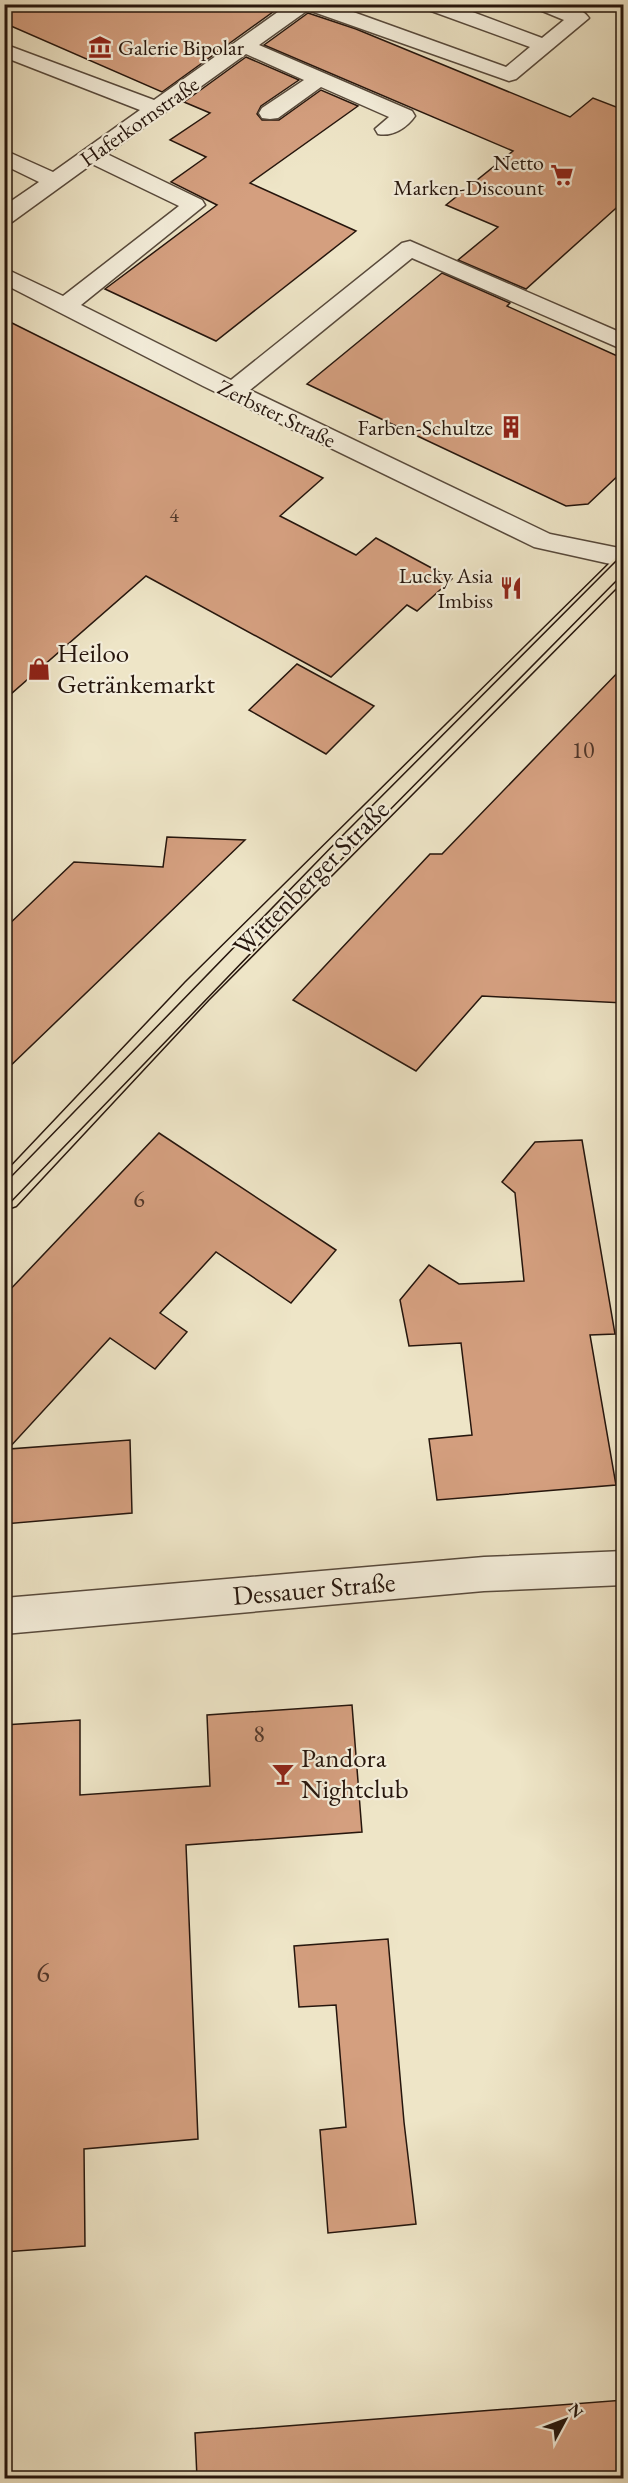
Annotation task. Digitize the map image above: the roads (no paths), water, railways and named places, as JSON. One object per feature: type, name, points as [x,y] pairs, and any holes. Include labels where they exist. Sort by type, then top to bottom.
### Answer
[{"type":"main road","name":"Wittenberger Straße","points":[[4,1196],[198,991],[624,564]]},
{"type":"street","name":"Haferkornstraße","points":[[4,217],[303,4]]},
{"type":"street","points":[[310,4],[509,75],[579,18],[542,4]]},
{"type":"street","points":[[430,4],[546,46]]},
{"type":"street","points":[[244,46],[404,116],[386,129]]},
{"type":"street","points":[[4,70],[14,54],[156,109]]},
{"type":"street","points":[[270,113],[319,79]]},
{"type":"street","points":[[64,306],[194,205],[91,155]]},
{"type":"street","points":[[4,156],[54,181]]},
{"type":"street","points":[[234,391],[410,248],[624,343]]},
{"type":"street","name":"Zerbster Straße","points":[[4,275],[234,391],[543,542],[624,558]]},
{"type":"street","name":"Dessauer Straße","points":[[4,1616],[484,1574],[624,1568]]},
{"type":"tram line","points":[[4,1184],[346,832],[624,553]]},
{"type":"tram line","points":[[4,1209],[366,834],[624,573]]},
{"type":"place","name":"Galerie Bipolar","points":[[100,47]]},
{"type":"place","name":"Netto Marken-Discount","points":[[562,175]]},
{"type":"place","name":"Farben-Schultze","points":[[511,427]]},
{"type":"place","name":"Lucky Asia Imbiss","points":[[511,588]]},
{"type":"place","name":"Heiloo Getränkemarkt","points":[[39,669]]},
{"type":"place","name":"Pandora Nightclub","points":[[283,1774]]}]
